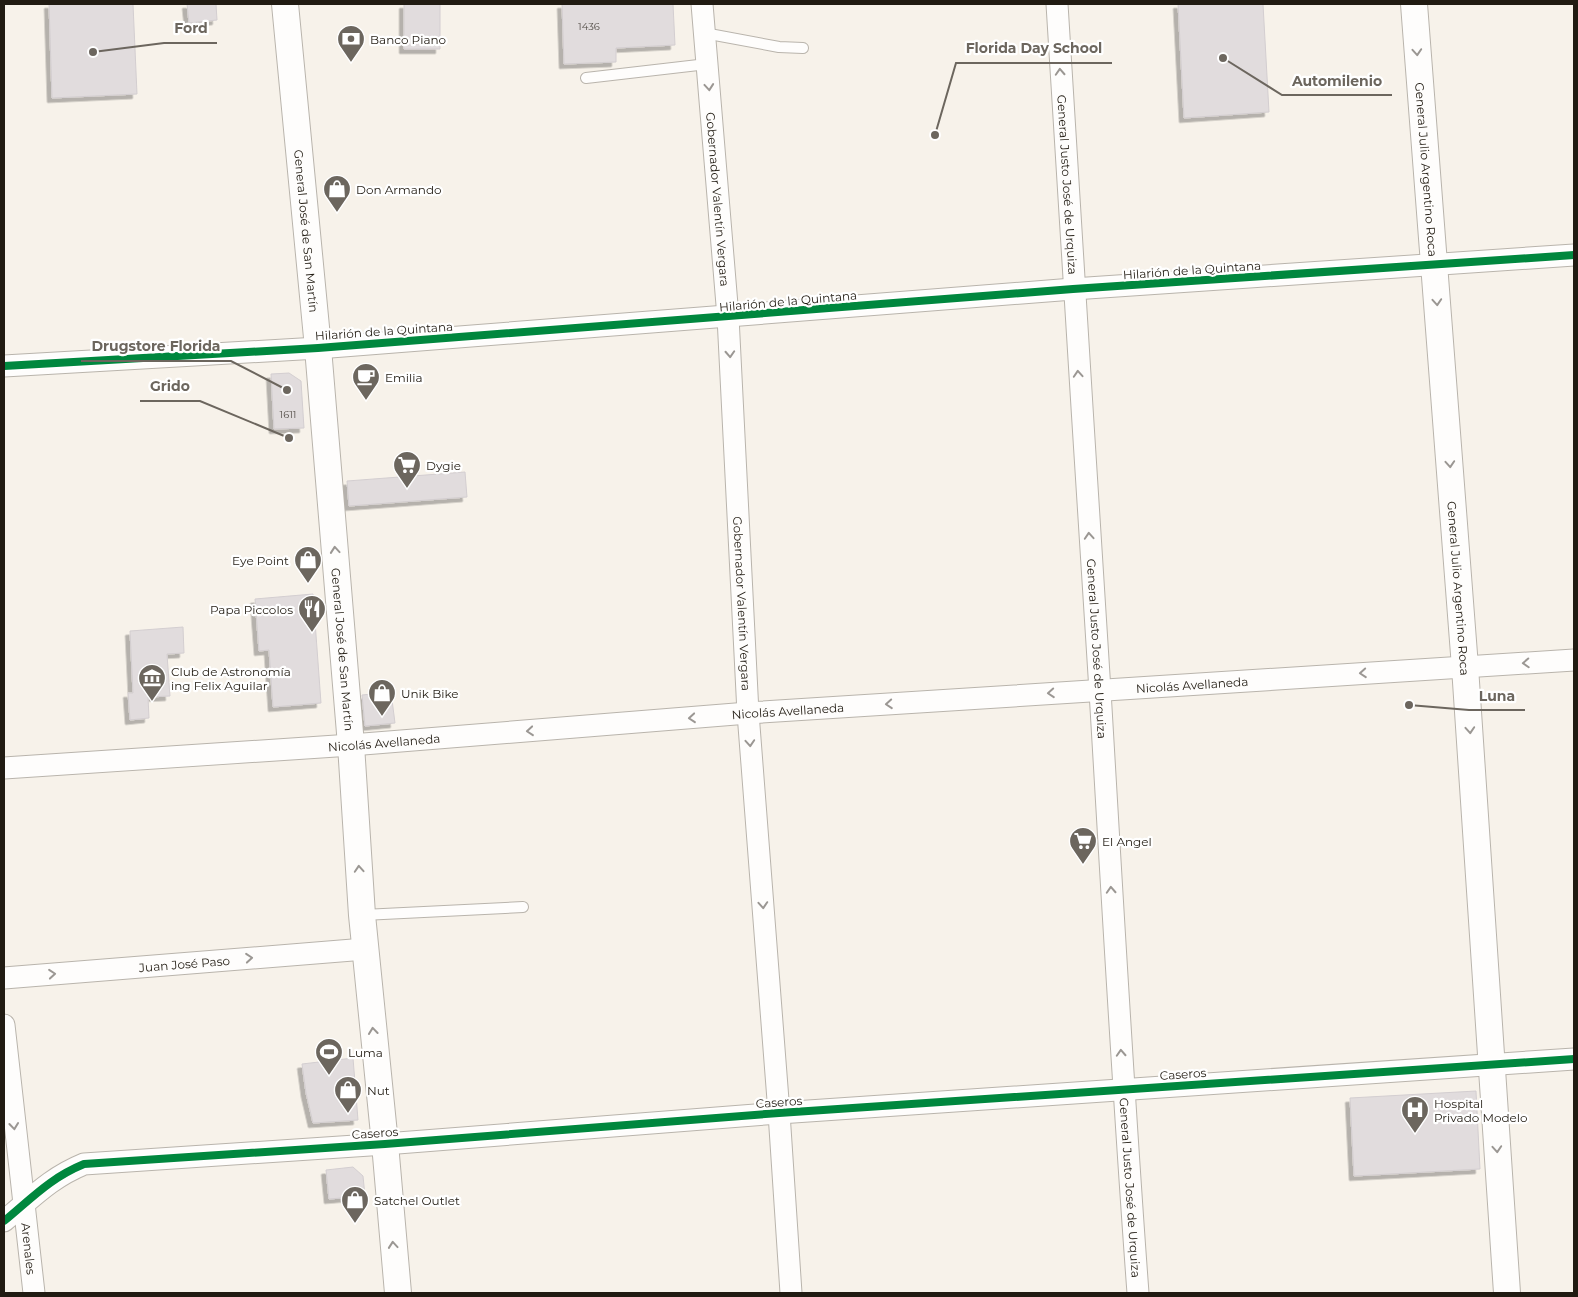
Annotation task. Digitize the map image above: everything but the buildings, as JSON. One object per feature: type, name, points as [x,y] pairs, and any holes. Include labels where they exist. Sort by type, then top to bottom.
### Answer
[{"type":"street","name":"General José de San Martín","points":[[285,4],[318,348],[351,745],[362,915],[398,1293]]},
{"type":"street","name":"Gobernador Valentín Vergara","points":[[702,4],[728,317],[748,713],[791,1293]]},
{"type":"street","name":"General Justo José de Urquiza","points":[[1056,4],[1100,690],[1123,1089],[1138,1293]]},
{"type":"street","name":"General Julio Argentino Roca","points":[[1414,4],[1465,667],[1507,1293]]},
{"type":"street","name":"Hilarión de la Quintana","points":[[4,366],[318,348],[1073,289],[1574,255]]},
{"type":"street","name":"Nicolás Avellaneda","points":[[4,768],[351,745],[748,713],[1574,660]]},
{"type":"street","name":"Juan José Paso","points":[[4,978],[365,949]]},
{"type":"street","name":"Arenales","points":[[4,1025],[34,1293]]},
{"type":"street","name":"Caseros","points":[[4,1221],[49,1182],[64,1172],[84,1164],[385,1144],[779,1113],[1574,1060]]},
{"type":"lane","points":[[704,33],[780,47],[803,48]]},
{"type":"lane","points":[[586,78],[707,64]]},
{"type":"lane","points":[[362,915],[523,907]]},
{"type":"cycle path","points":[[4,366],[318,348],[1073,289],[1574,255]]},
{"type":"cycle path","points":[[4,1221],[51,1182],[84,1164],[385,1144],[779,1113],[1574,1059]]},
{"type":"place","name":"Ford","points":[[93,52]]},
{"type":"place","name":"Automilenio","points":[[1223,58]]},
{"type":"place","name":"Banco Piano","points":[[351,63]]},
{"type":"place","name":"Florida Day School","points":[[935,135]]},
{"type":"place","name":"Don Armando","points":[[337,213]]},
{"type":"place","name":"Drugstore Florida","points":[[287,390]]},
{"type":"place","name":"Emilia","points":[[366,401]]},
{"type":"place","name":"Grido","points":[[289,438]]},
{"type":"place","name":"Dygie","points":[[407,489]]},
{"type":"place","name":"Eye Point","points":[[308,584]]},
{"type":"place","name":"Papa Piccolos","points":[[312,633]]},
{"type":"place","name":"Club de Astronomía ing Felix Aguilar","points":[[152,702]]},
{"type":"place","name":"Luna","points":[[1409,705]]},
{"type":"place","name":"Unik Bike","points":[[382,717]]},
{"type":"place","name":"El Angel","points":[[1083,865]]},
{"type":"place","name":"Luma","points":[[329,1076]]},
{"type":"place","name":"Nut","points":[[348,1114]]},
{"type":"place","name":"Hospital Privado Modelo","points":[[1415,1134]]},
{"type":"place","name":"Satchel Outlet","points":[[355,1224]]}]
